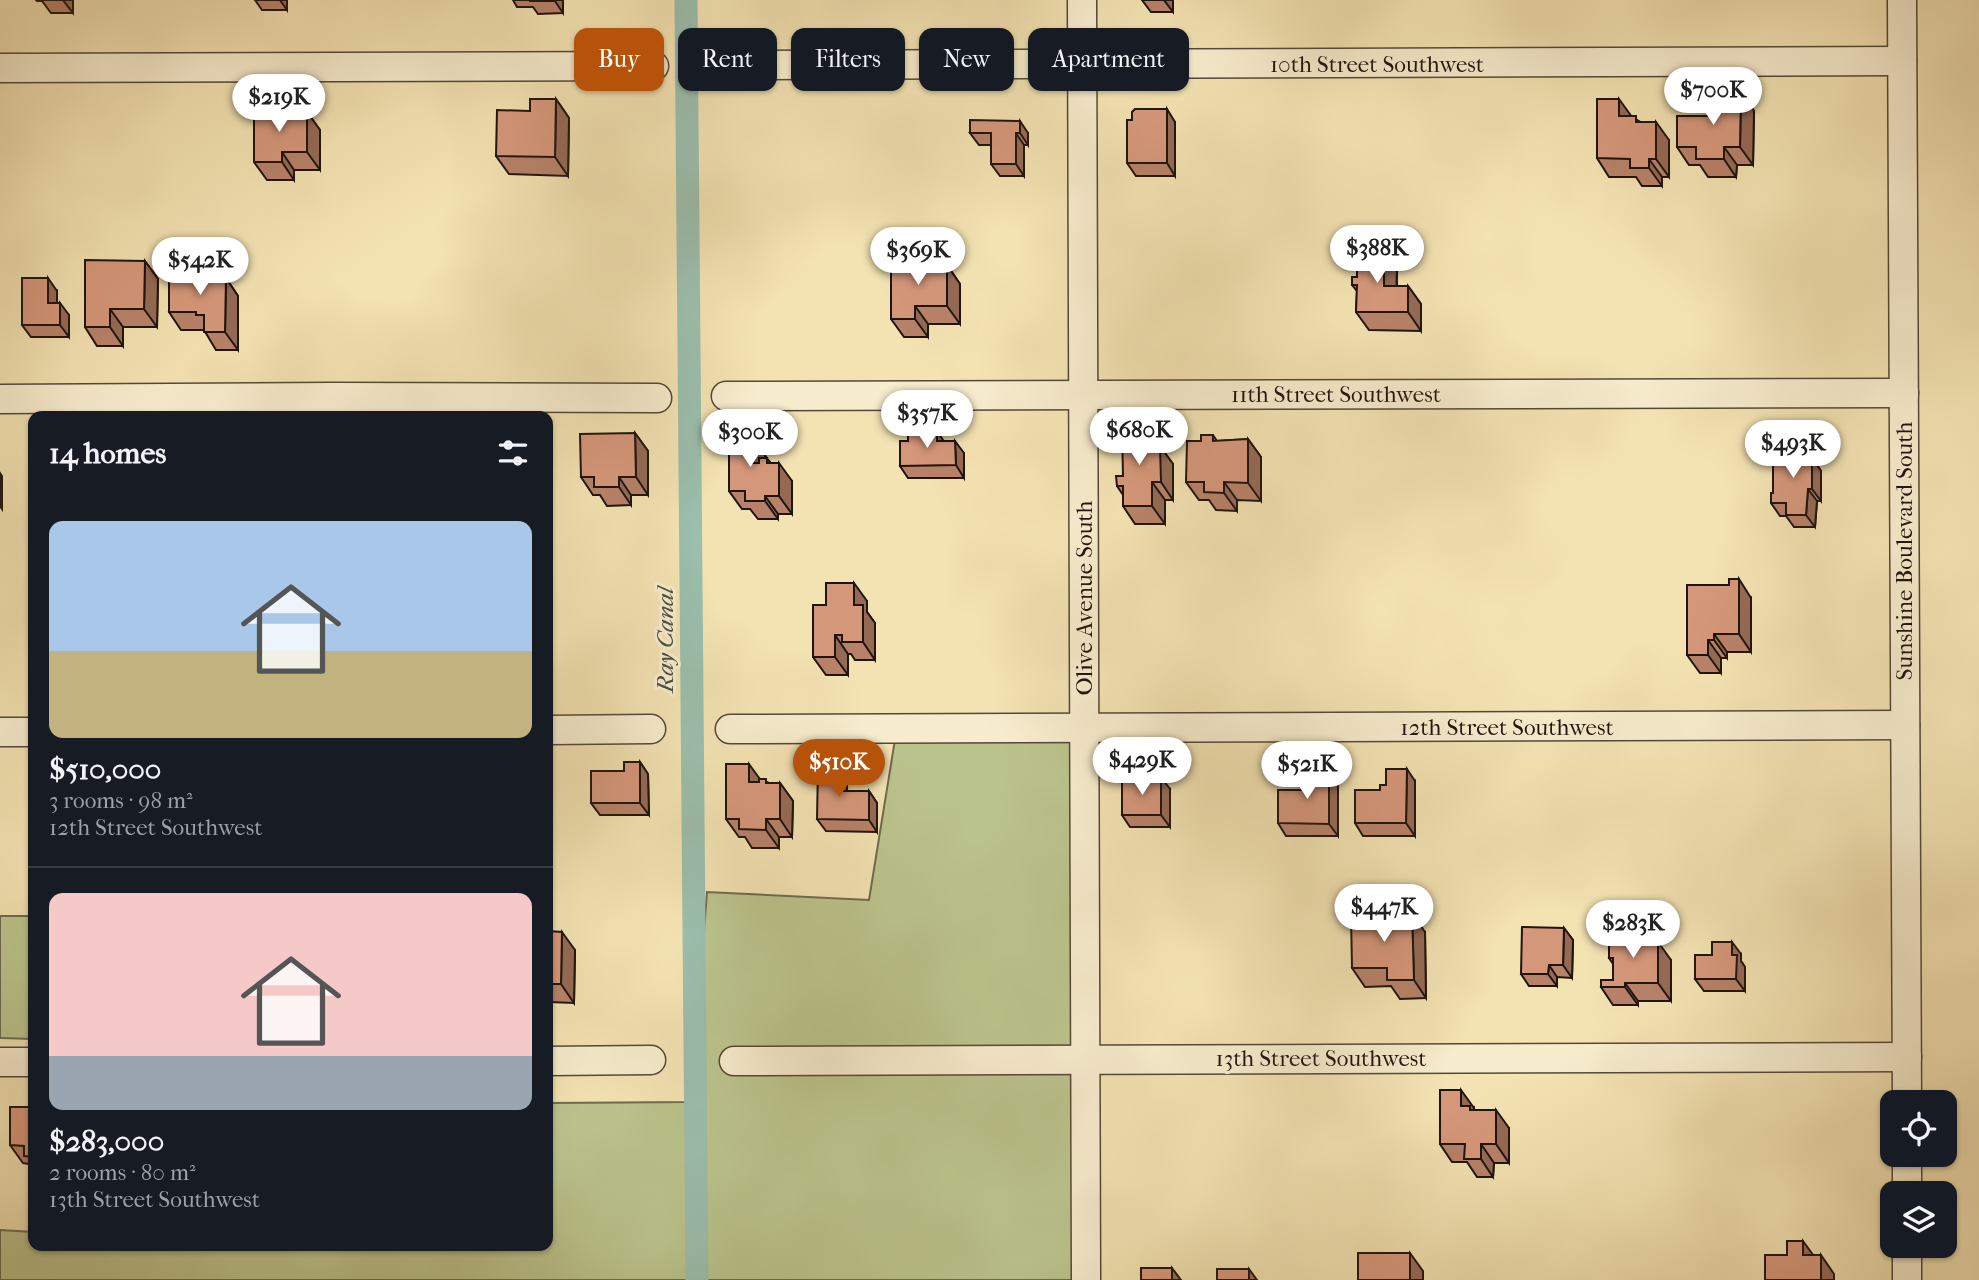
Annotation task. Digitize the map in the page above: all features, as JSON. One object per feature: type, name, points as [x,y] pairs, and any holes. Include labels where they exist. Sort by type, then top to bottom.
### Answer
[{"type":"street","name":"Olive Avenue South","points":[[1082,0],[1082,28]]},
{"type":"street","name":"Sunshine Boulevard South","points":[[1902,0],[1907,1090]]},
{"type":"street","name":"10th Street Southwest","points":[[1189,64],[1902,61]]},
{"type":"street","name":"10th Street Southwest","points":[[777,65],[1028,65]]},
{"type":"street","points":[[0,68],[574,66]]},
{"type":"street","name":"Olive Avenue South","points":[[1082,91],[1086,1280]]},
{"type":"street","name":"11th Street Southwest","points":[[726,396],[1904,393]]},
{"type":"street","points":[[0,399],[657,398]]},
{"type":"street","name":"12th Street Southwest","points":[[730,729],[1905,725]]},
{"type":"street","points":[[553,730],[651,729]]},
{"type":"street","points":[[0,732],[28,732]]},
{"type":"street","name":"13th Street Southwest","points":[[734,1060],[1907,1057]]},
{"type":"street","points":[[553,1061],[652,1060]]},
{"type":"street","points":[[0,1062],[28,1062]]},
{"type":"street","points":[[1907,1258],[1907,1280]]},
{"type":"green space","points":[[1069,720],[1093,1280],[0,1280],[0,1230],[28,1232],[28,1251],[553,1251],[553,1103],[691,1102],[707,892],[869,900],[898,721]]},
{"type":"green space","points":[[0,916],[28,916],[28,1039],[0,1038]]},
{"type":"building","points":[[1711,92],[1741,92],[1740,147],[1724,147],[1724,159],[1696,159],[1696,147],[1677,147],[1677,116],[1711,116]]},
{"type":"building","points":[[530,99],[556,99],[555,157],[496,156],[497,110],[530,111]]},
{"type":"building","points":[[1597,99],[1619,99],[1619,116],[1636,116],[1636,122],[1656,122],[1656,159],[1649,159],[1649,168],[1630,168],[1630,159],[1597,158]]},
{"type":"building","points":[[254,108],[307,112],[307,152],[282,152],[282,162],[254,162]]},
{"type":"building","points":[[1135,109],[1167,109],[1167,163],[1127,163],[1127,120],[1132,120],[1132,112]]},
{"type":"building","points":[[970,120],[1020,121],[1020,133],[1016,133],[1016,164],[991,164],[991,133],[970,133]]},
{"type":"building","points":[[1357,249],[1384,249],[1384,286],[1408,286],[1408,312],[1356,312],[1357,285],[1352,285],[1352,277],[1357,277],[1354,252],[1357,252]]},
{"type":"building","points":[[921,255],[934,255],[934,265],[947,265],[947,306],[915,306],[915,319],[891,319],[891,265],[921,265]]},
{"type":"building","points":[[85,260],[145,261],[144,309],[110,309],[110,327],[85,327]]},
{"type":"building","points":[[185,264],[201,264],[201,278],[226,278],[225,332],[204,332],[204,315],[196,315],[196,312],[169,312],[169,278],[184,278]]},
{"type":"building","points":[[22,278],[48,278],[48,303],[60,303],[60,325],[22,325]]},
{"type":"building","points":[[1152,427],[1152,446],[1160,446],[1161,482],[1152,482],[1152,506],[1123,506],[1123,486],[1117,486],[1116,476],[1123,476],[1122,428]]},
{"type":"building","points":[[729,429],[752,429],[752,463],[759,463],[759,458],[767,458],[767,463],[779,463],[779,496],[765,496],[765,501],[745,501],[745,491],[729,491]]},
{"type":"building","points":[[908,431],[937,431],[937,441],[955,441],[956,465],[900,466],[900,441],[908,441]]},
{"type":"building","points":[[635,433],[636,477],[619,477],[619,487],[594,487],[594,477],[581,477],[580,434]]},
{"type":"building","points":[[1201,435],[1213,435],[1213,441],[1248,439],[1248,483],[1224,482],[1224,493],[1204,492],[1204,482],[1186,482],[1187,441],[1201,441]]},
{"type":"building","points":[[1784,447],[1808,447],[1808,459],[1812,459],[1812,489],[1808,489],[1806,515],[1786,515],[1786,503],[1771,503],[1773,460],[1784,460]]},
{"type":"building","points":[[1729,579],[1739,579],[1739,634],[1714,634],[1714,640],[1708,640],[1708,655],[1687,655],[1687,585],[1729,585]]},
{"type":"building","points":[[826,583],[854,583],[854,605],[863,605],[863,642],[842,642],[842,635],[835,635],[835,657],[813,657],[813,605],[826,605]]},
{"type":"building","points":[[624,762],[640,762],[640,803],[591,803],[591,771],[624,771]]},
{"type":"building","points":[[726,764],[749,764],[749,782],[766,779],[766,783],[780,783],[780,819],[766,819],[766,830],[739,829],[739,819],[726,819]]},
{"type":"building","points":[[818,767],[838,767],[838,788],[843,788],[843,791],[869,791],[869,820],[817,819]]},
{"type":"building","points":[[1309,769],[1329,769],[1329,824],[1278,823],[1278,790],[1303,790],[1303,785],[1309,785]]},
{"type":"building","points":[[1386,769],[1407,769],[1406,823],[1355,823],[1355,790],[1380,790],[1380,785],[1386,785]]},
{"type":"building","points":[[1134,777],[1161,777],[1161,815],[1122,815],[1122,781],[1134,781]]},
{"type":"building","points":[[1412,913],[1414,980],[1387,980],[1387,968],[1352,968],[1351,915]]},
{"type":"building","points":[[1522,927],[1564,928],[1563,965],[1549,965],[1548,974],[1521,974]]},
{"type":"building","points":[[1617,929],[1643,929],[1643,942],[1658,942],[1658,983],[1625,983],[1625,987],[1601,987],[1601,980],[1613,980],[1613,958],[1609,958],[1609,943],[1617,943]]},
{"type":"building","points":[[553,931],[562,932],[561,984],[553,984]]},
{"type":"building","points":[[1712,942],[1732,942],[1732,955],[1737,955],[1736,979],[1695,979],[1695,955],[1712,955]]},
{"type":"building","points":[[1440,1090],[1461,1090],[1461,1106],[1470,1106],[1470,1110],[1496,1110],[1496,1144],[1481,1144],[1481,1159],[1464,1159],[1465,1144],[1440,1144]]},
{"type":"building","points":[[10,1107],[28,1107],[28,1156],[24,1156],[24,1146],[10,1145]]},
{"type":"building","points":[[1787,1241],[1803,1241],[1803,1255],[1821,1255],[1821,1280],[1765,1280],[1765,1255],[1787,1255]]},
{"type":"building","points":[[1358,1253],[1410,1253],[1410,1280],[1358,1280]]},
{"type":"building","points":[[1141,1268],[1172,1268],[1172,1280],[1141,1280]]},
{"type":"building","points":[[1217,1269],[1249,1269],[1249,1280],[1217,1280]]},
{"type":"waterway","name":"Ray Canal","points":[[686,0],[697,1280]]}]
